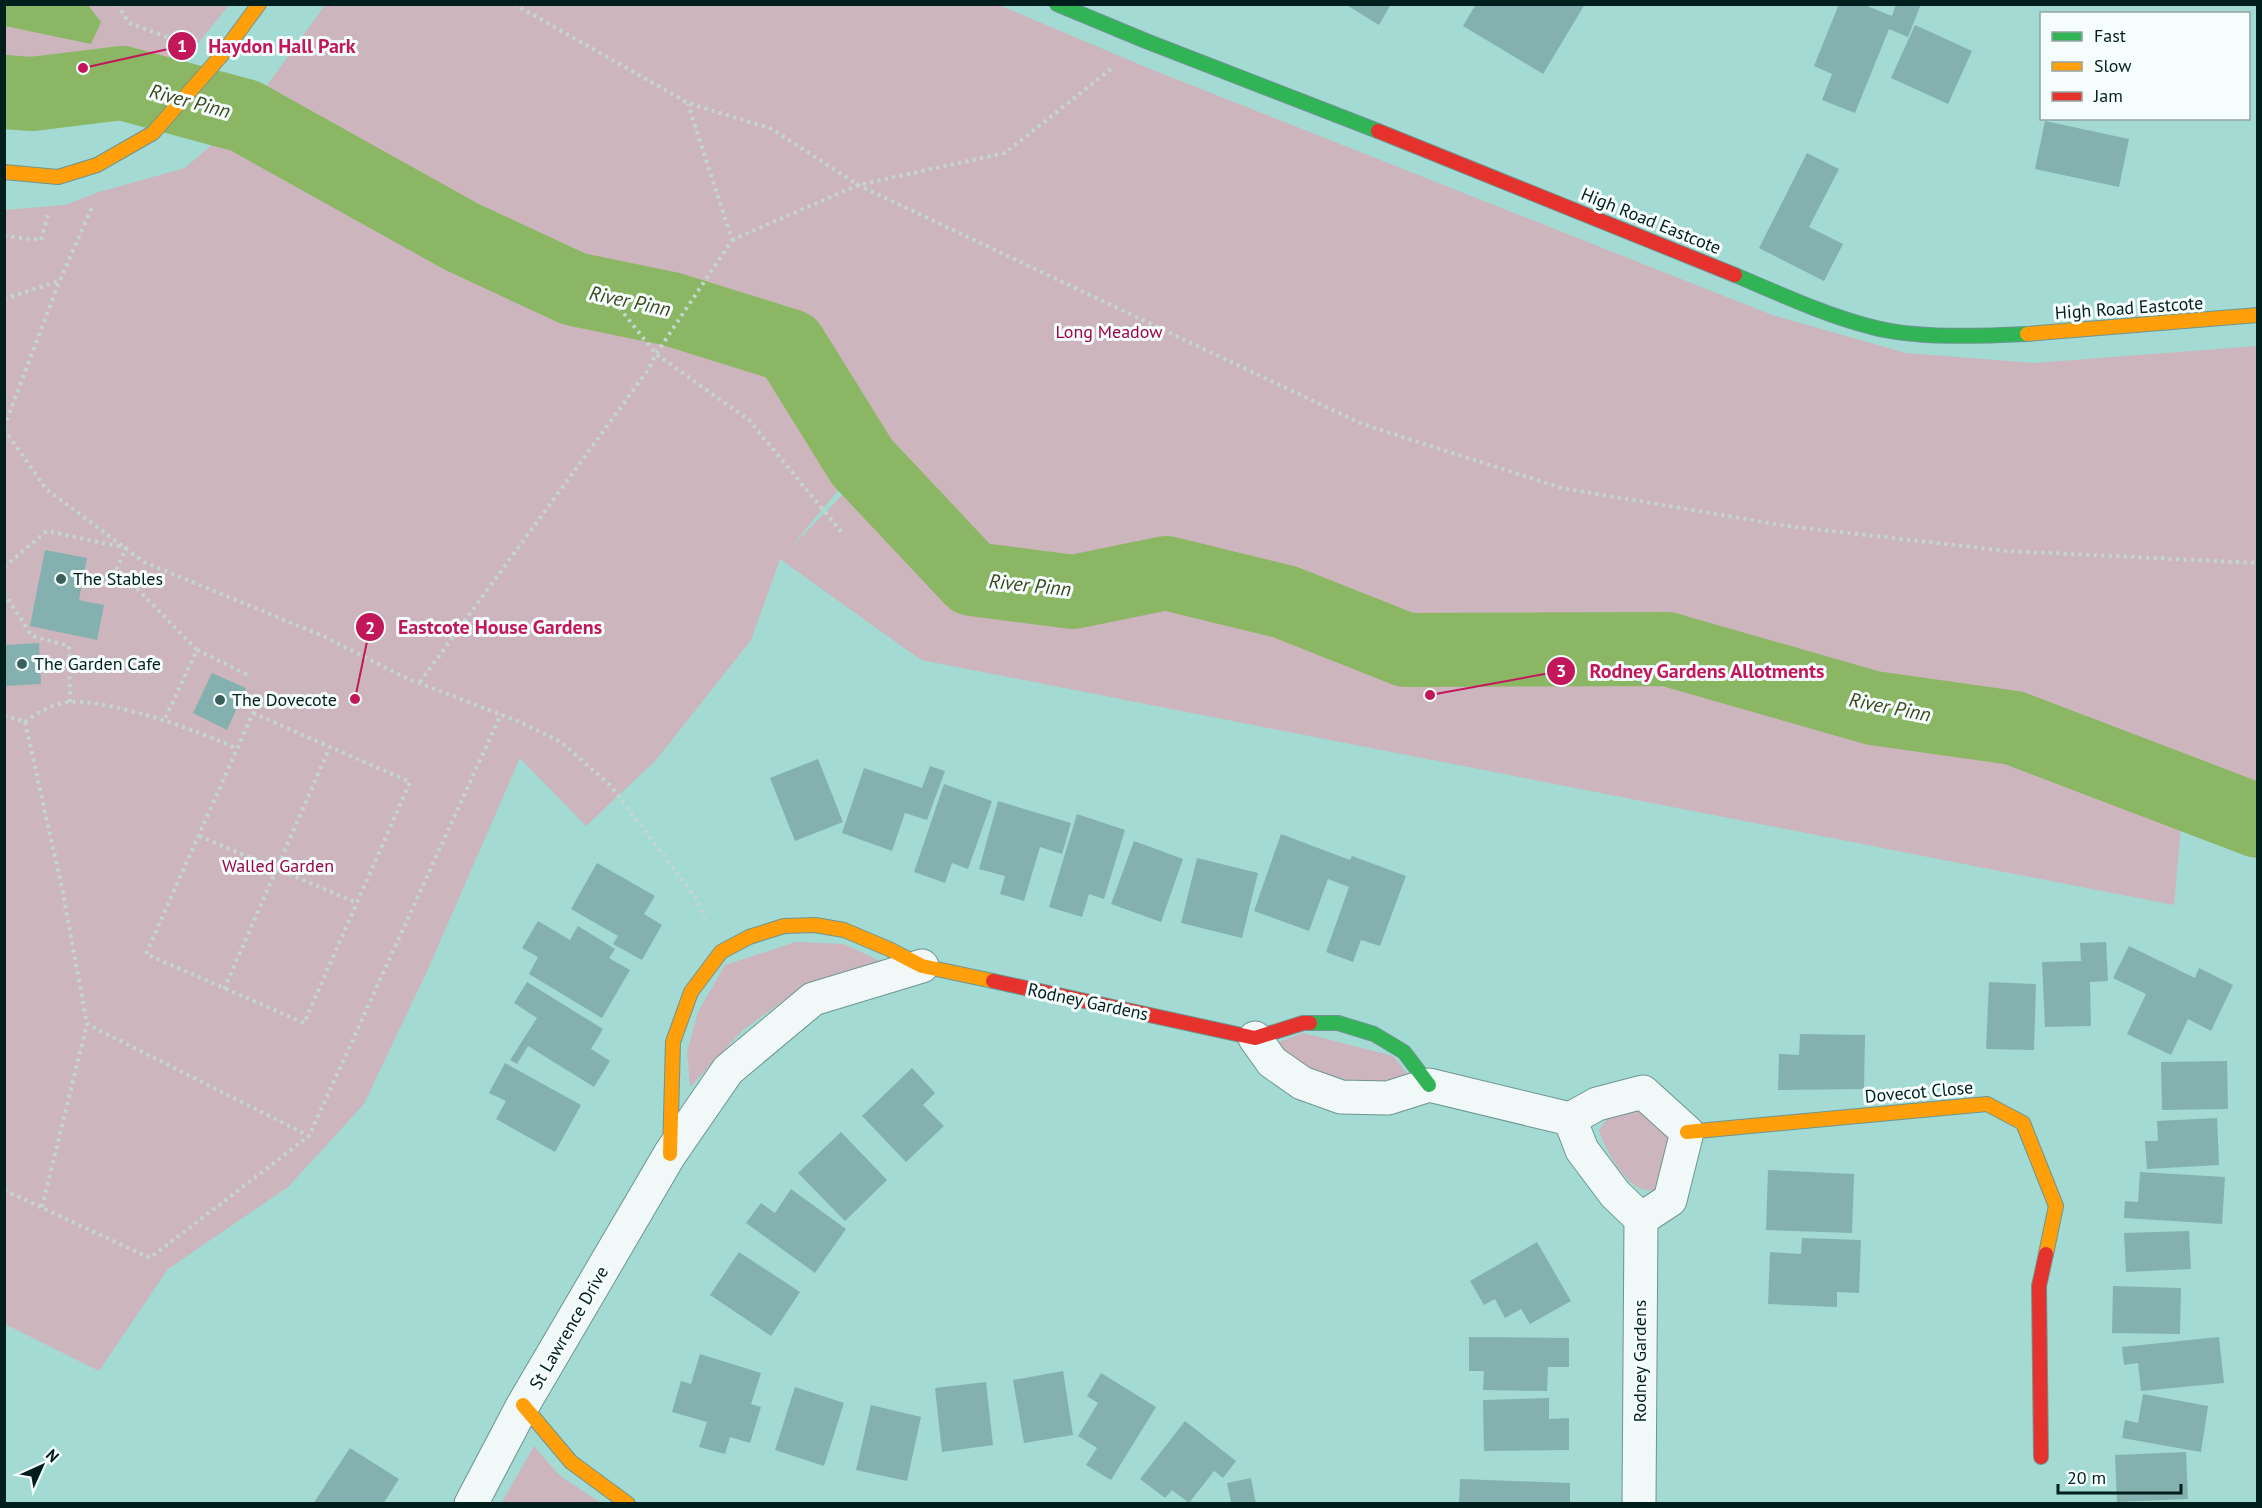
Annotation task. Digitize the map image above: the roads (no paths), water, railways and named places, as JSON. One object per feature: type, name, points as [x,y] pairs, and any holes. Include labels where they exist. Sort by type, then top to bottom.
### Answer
[{"type":"street","points":[[4,172],[58,177],[97,165],[153,133],[220,57],[259,4]]},
{"type":"street","name":"High Road Eastcote","points":[[1058,4],[1146,41],[1452,159],[1827,312],[1874,328],[1922,334],[2025,334],[2258,315]]},
{"type":"street","name":"St Lawrence Drive","points":[[670,1154],[673,1042],[692,992],[721,952],[749,937],[784,926],[815,925],[844,930],[889,948],[922,966]]},
{"type":"street","name":"St Lawrence Drive","points":[[471,1503],[523,1405],[670,1154],[728,1071],[813,999],[922,966]]},
{"type":"street","name":"Rodney Gardens","points":[[922,966],[1255,1038],[1303,1023],[1338,1023],[1374,1034],[1404,1052],[1430,1086]]},
{"type":"street","points":[[1255,1038],[1272,1062],[1302,1083],[1341,1098],[1388,1098],[1430,1086],[1570,1119],[1597,1104],[1643,1092],[1688,1132],[1670,1200],[1641,1219],[1615,1194],[1582,1150],[1570,1119]]},
{"type":"street","name":"Dovecot Close","points":[[1688,1132],[1987,1104],[2023,1123],[2056,1206],[2039,1286],[2041,1457]]},
{"type":"street","name":"Rodney Gardens","points":[[1639,1503],[1641,1219]]},
{"type":"street","points":[[523,1405],[571,1462],[628,1503]]},
{"type":"waterway","name":"River Pinn","points":[[4,92],[32,94],[122,83],[245,116],[462,237],[574,289],[671,309],[790,346],[862,462],[972,579],[1073,592],[1166,573],[1285,602],[1406,650],[1667,649],[1873,708],[2014,728],[2258,821]]},
{"type":"place","name":"Haydon Hall Park","points":[[83,68]]},
{"type":"place","name":"The Stables","points":[[61,579]]},
{"type":"place","name":"The Garden Cafe","points":[[22,664]]},
{"type":"place","name":"Rodney Gardens Allotments","points":[[1430,695]]},
{"type":"place","name":"Eastcote House Gardens","points":[[355,699]]},
{"type":"place","name":"The Dovecote","points":[[220,700]]},
{"type":"park label","name":"Long Meadow","points":[[1109,332]]},
{"type":"park label","name":"Walled Garden","points":[[278,866]]}]
